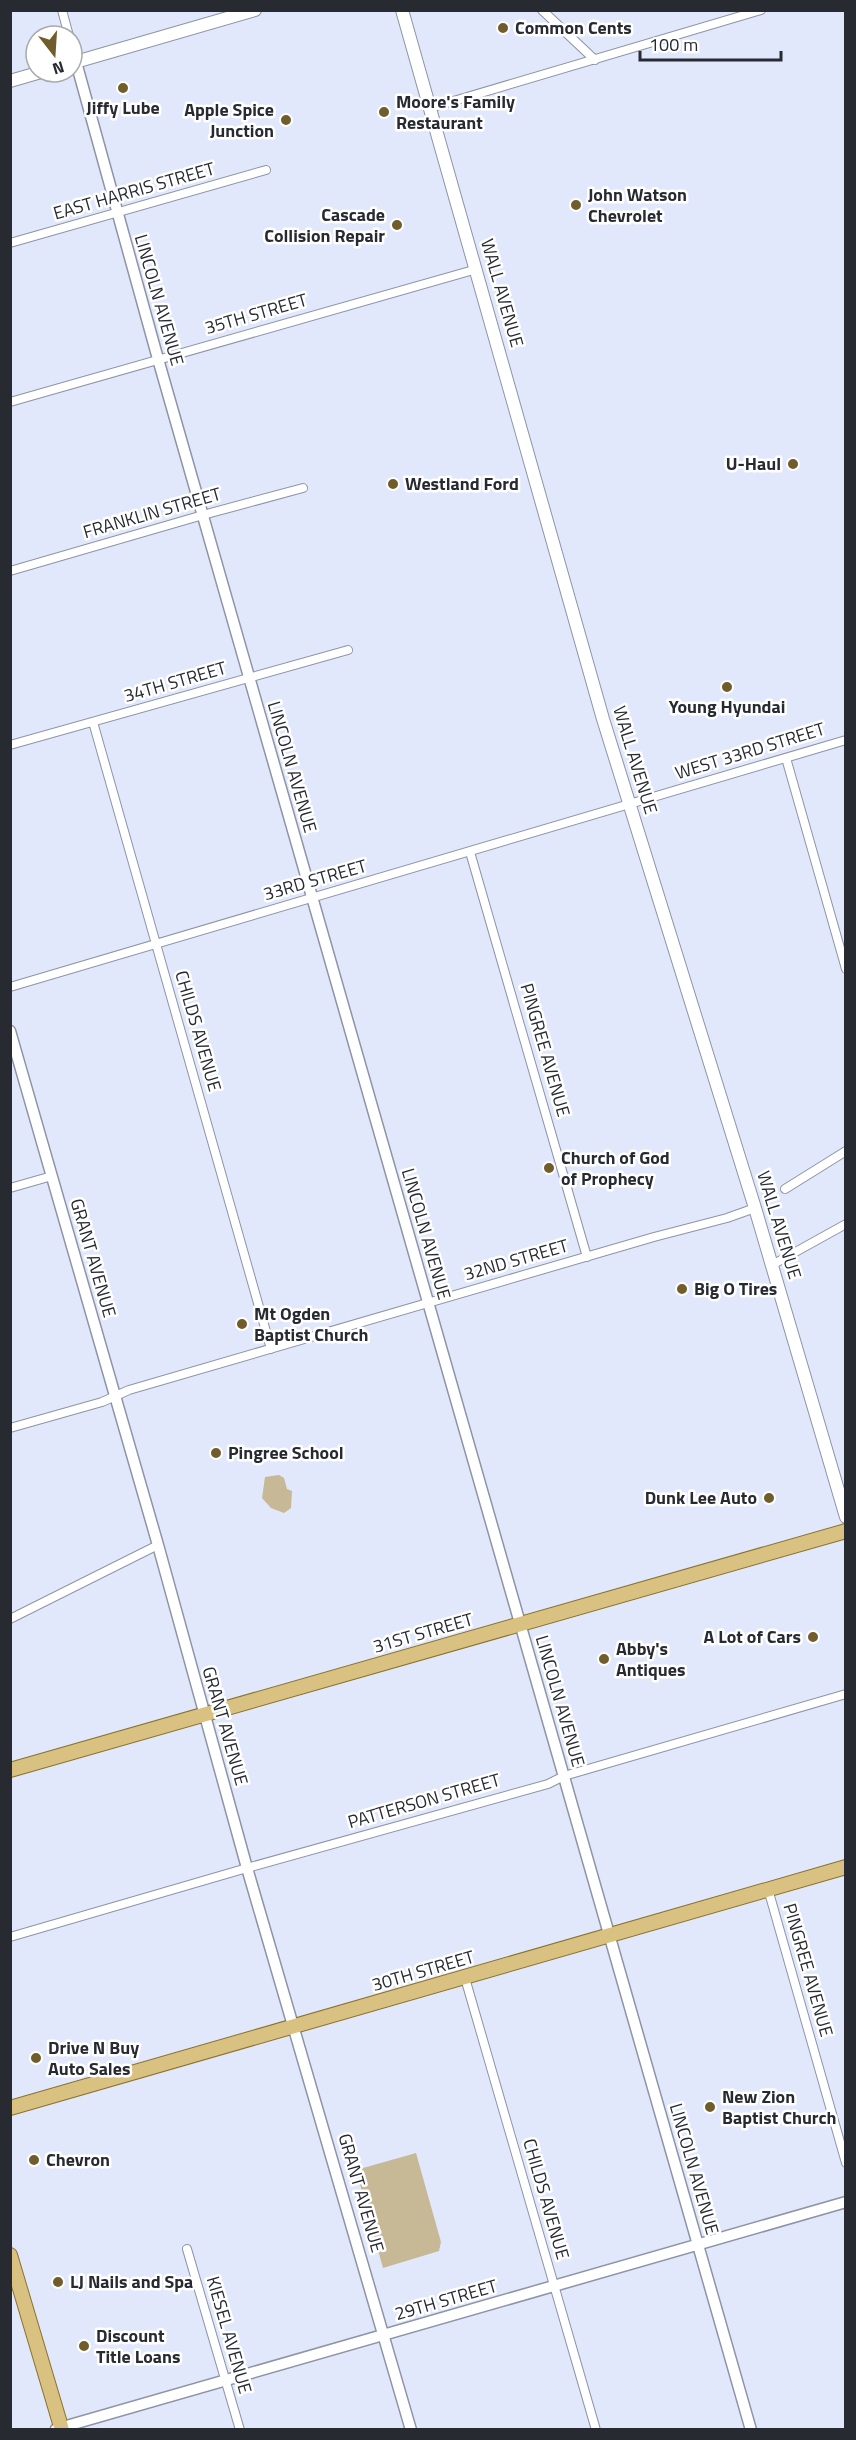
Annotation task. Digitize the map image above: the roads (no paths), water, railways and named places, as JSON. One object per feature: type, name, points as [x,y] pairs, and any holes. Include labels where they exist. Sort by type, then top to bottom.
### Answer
[{"type":"main road","points":[[84,59],[255,10]]},
{"type":"main road","name":"WALL AVENUE","points":[[402,10],[603,719],[755,1208],[846,1517]]},
{"type":"main road","name":"31ST STREET","points":[[10,1770],[846,1531]]},
{"type":"main road","name":"30TH STREET","points":[[10,2108],[846,1867]]},
{"type":"main road","points":[[10,2255],[60,2429]]},
{"type":"street","points":[[542,10],[595,60]]},
{"type":"street","points":[[430,108],[761,10]]},
{"type":"street","name":"LINCOLN AVENUE","points":[[80,84],[752,2430]]},
{"type":"street","name":"EAST HARRIS STREET","points":[[10,243],[266,170]]},
{"type":"street","name":"35TH STREET","points":[[10,402],[477,269]]},
{"type":"street","name":"FRANKLIN STREET","points":[[10,571],[303,488]]},
{"type":"street","name":"34TH STREET","points":[[10,745],[348,650]]},
{"type":"street","name":"CHILDS AVENUE","points":[[93,722],[271,1349]]},
{"type":"street","name":"WEST 33RD STREET","points":[[629,805],[846,740]]},
{"type":"street","points":[[786,758],[846,969]]},
{"type":"street","name":"33RD STREET","points":[[10,987],[629,805]]},
{"type":"street","name":"PINGREE AVENUE","points":[[470,852],[587,1257]]},
{"type":"street","name":"GRANT AVENUE","points":[[10,1031],[116,1396],[247,1868],[295,2026],[411,2430]]},
{"type":"street","points":[[785,1189],[846,1150]]},
{"type":"street","points":[[10,1188],[52,1176]]},
{"type":"street","name":"32ND STREET","points":[[10,1428],[271,1349],[755,1208]]},
{"type":"street","points":[[772,1265],[846,1224]]},
{"type":"street","points":[[10,1619],[158,1545]]},
{"type":"street","name":"PATTERSON STREET","points":[[10,1937],[548,1784],[564,1776],[846,1694]]},
{"type":"street","name":"PINGREE AVENUE","points":[[768,1889],[846,2163]]},
{"type":"street","name":"CHILDS AVENUE","points":[[465,1978],[596,2430]]},
{"type":"street","name":"29TH STREET","points":[[60,2429],[846,2202]]},
{"type":"street","name":"KIESEL AVENUE","points":[[187,2249],[240,2430]]},
{"type":"place","name":"Common Cents","points":[[503,28]]},
{"type":"place","name":"Jiffy Lube","points":[[123,88]]},
{"type":"place","name":"Moore's Family Restaurant","points":[[384,112]]},
{"type":"place","name":"Apple Spice Junction","points":[[286,120]]},
{"type":"place","name":"John Watson Chevrolet","points":[[576,205]]},
{"type":"place","name":"Cascade Collision Repair","points":[[397,225]]},
{"type":"place","name":"U-Haul","points":[[793,464]]},
{"type":"place","name":"Westland Ford","points":[[393,484]]},
{"type":"place","name":"Young Hyundai","points":[[727,687]]},
{"type":"place","name":"Church of God of Prophecy","points":[[549,1168]]},
{"type":"place","name":"Big O Tires","points":[[682,1289]]},
{"type":"place","name":"Mt Ogden Baptist Church","points":[[242,1324]]},
{"type":"place","name":"Pingree School","points":[[216,1453]]},
{"type":"place","name":"Dunk Lee Auto","points":[[769,1498]]},
{"type":"place","name":"A Lot of Cars","points":[[813,1637]]},
{"type":"place","name":"Abby's Antiques","points":[[604,1659]]},
{"type":"place","name":"Drive N Buy Auto Sales","points":[[36,2058]]},
{"type":"place","name":"New Zion Baptist Church","points":[[710,2107]]},
{"type":"place","name":"Chevron","points":[[34,2160]]},
{"type":"place","name":"LJ Nails and Spa","points":[[58,2282]]},
{"type":"place","name":"Discount Title Loans","points":[[84,2346]]}]
